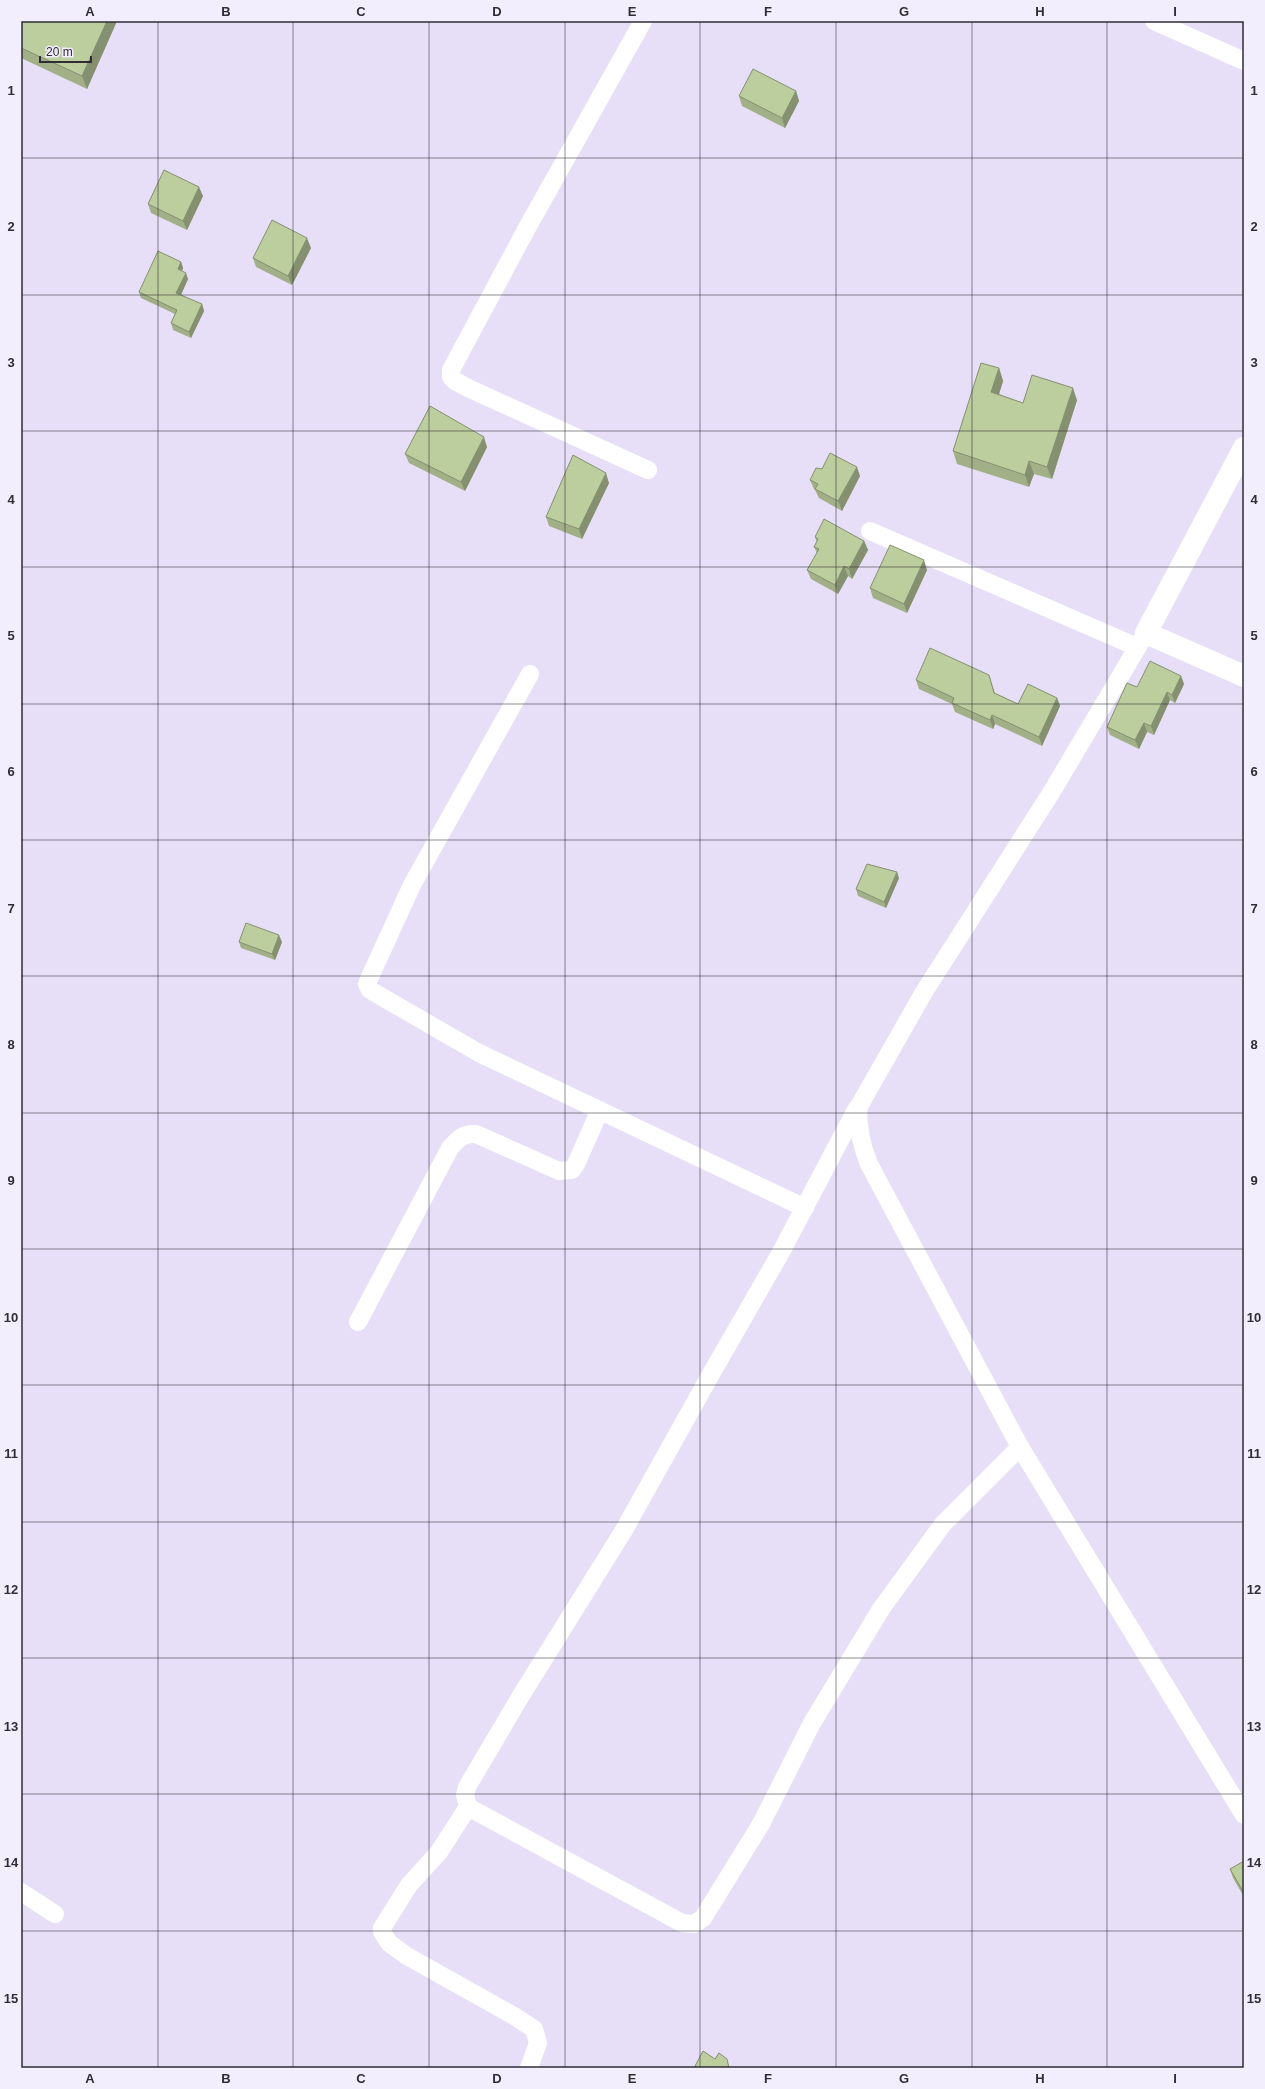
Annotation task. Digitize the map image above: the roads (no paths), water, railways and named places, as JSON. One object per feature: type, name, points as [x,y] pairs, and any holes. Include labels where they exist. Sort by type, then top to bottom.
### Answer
[{"type":"main road","points":[[1244,448],[1142,640],[1244,676]]},
{"type":"street","points":[[643,21],[527,228],[451,370],[451,376],[455,382],[648,470]]},
{"type":"street","points":[[1154,21],[1244,61]]},
{"type":"street","points":[[529,2068],[538,2043],[534,2030],[514,2016],[407,1956],[388,1943],[382,1932],[385,1922],[397,1902],[424,1867],[439,1852],[468,1807],[465,1795],[467,1787],[526,1687],[624,1530],[805,1208],[858,1108],[924,992],[1051,793],[1142,640],[870,531]]},
{"type":"street","points":[[530,674],[412,885],[367,984],[370,990],[479,1053],[805,1208]]},
{"type":"street","points":[[858,1108],[858,1127],[861,1146],[869,1164],[1020,1447],[1244,1814]]},
{"type":"street","points":[[358,1322],[450,1148],[456,1140],[468,1133],[476,1134],[559,1171],[568,1171],[572,1170],[576,1164],[600,1110]]},
{"type":"street","points":[[468,1807],[682,1922],[694,1924],[703,1918],[761,1824],[812,1723],[881,1609],[943,1524],[1020,1447]]},
{"type":"street","points":[[21,1892],[55,1914]]}]
